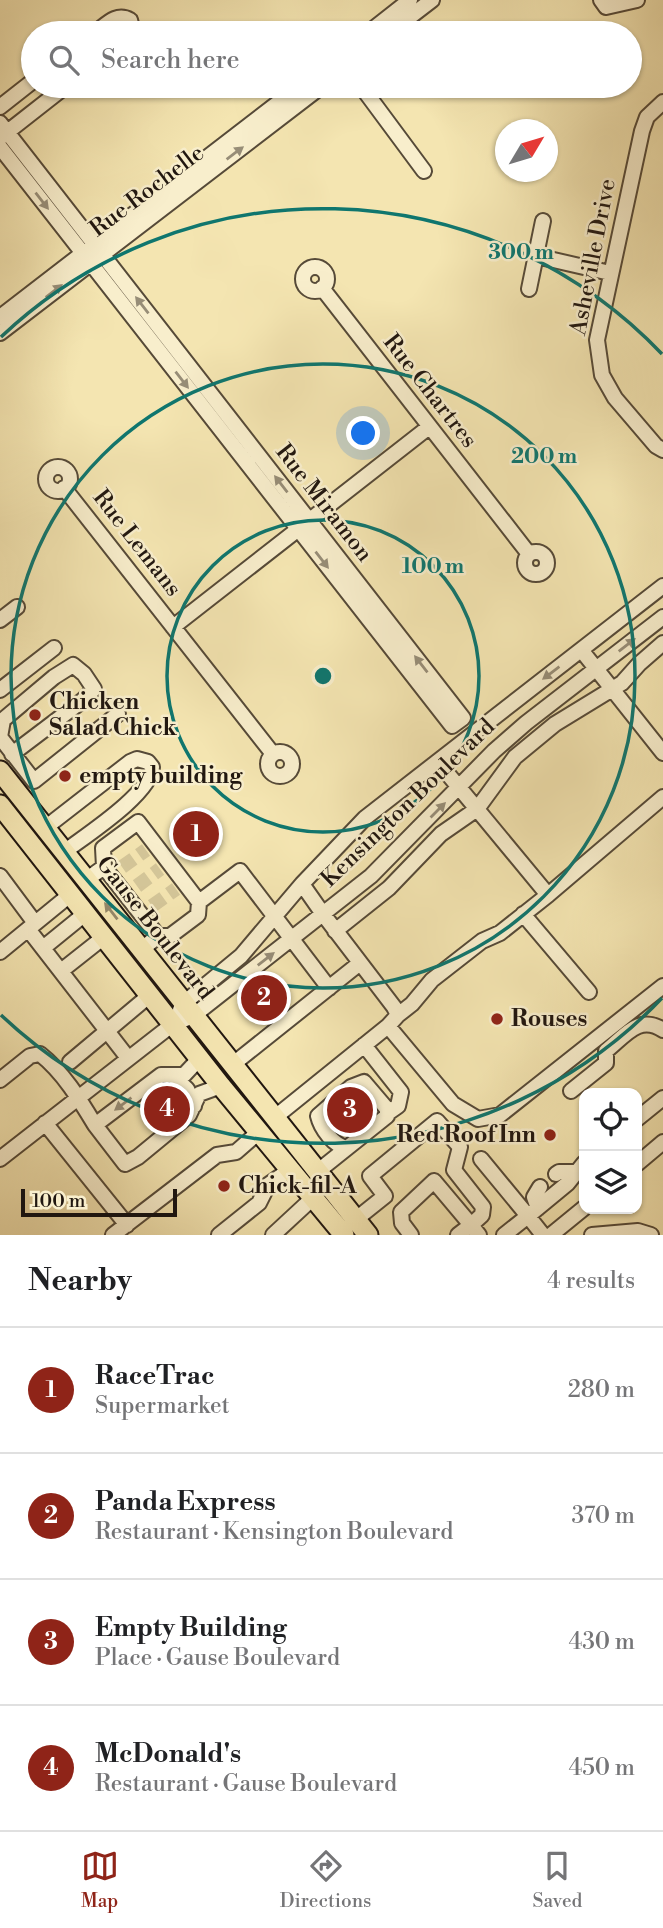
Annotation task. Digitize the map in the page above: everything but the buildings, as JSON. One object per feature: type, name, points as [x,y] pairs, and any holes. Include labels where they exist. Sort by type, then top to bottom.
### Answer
[{"type":"main road","name":"Gause Boulevard","points":[[0,771],[26,787],[45,828],[232,1065],[290,1169],[314,1197],[346,1223],[368,1235]]},
{"type":"main road","name":"Gause Boulevard","points":[[4,817],[71,894],[221,1086],[317,1172],[346,1223]]},
{"type":"street","points":[[383,21],[410,0]]},
{"type":"street","points":[[405,21],[432,0]]},
{"type":"street","points":[[601,0],[606,8],[637,0]]},
{"type":"street","points":[[111,21],[123,16],[130,21]]},
{"type":"street","points":[[0,107],[21,90]]},
{"type":"street","points":[[2,131],[48,98]]},
{"type":"street","name":"Rue Rochelle","points":[[263,122],[288,98]]},
{"type":"street","name":"Rue Rochelle","points":[[0,317],[92,253],[263,122],[302,98]]},
{"type":"street","points":[[369,98],[424,171]]},
{"type":"street","name":"Asheville Drive","points":[[663,102],[647,117],[642,131],[597,340],[602,375],[615,398],[656,446],[663,450]]},
{"type":"street","name":"Rue Miramon","points":[[2,131],[92,253],[304,525],[463,718],[452,726],[304,525]]},
{"type":"street","name":"Rue Miramon","points":[[0,147],[92,253]]},
{"type":"street","points":[[529,289],[543,221]]},
{"type":"street","name":"Rue Rochelle","points":[[0,333],[92,253]]},
{"type":"street","points":[[536,256],[610,274]]},
{"type":"street","name":"Rue Chartres","points":[[322,288],[529,554]]},
{"type":"street","name":"Rue Lemans","points":[[173,627],[429,427]]},
{"type":"street","name":"Rue Lemans","points":[[64,488],[273,754]]},
{"type":"street","name":"Kensington Boulevard","points":[[0,1159],[173,1024],[242,956],[302,884],[365,818],[663,586]]},
{"type":"street","points":[[0,620],[17,607]]},
{"type":"street","name":"Kensington Boulevard","points":[[188,1009],[292,938],[371,876],[526,723],[663,617]]},
{"type":"street","points":[[335,931],[389,888],[441,834],[477,809],[515,757],[555,724],[622,682],[663,643]]},
{"type":"street","points":[[0,690],[54,648]]},
{"type":"street","points":[[582,651],[663,753]]},
{"type":"street","points":[[12,754],[94,689],[84,674],[73,665],[54,677],[4,720],[0,737],[12,754],[26,787],[118,714]]},
{"type":"street","points":[[45,828],[130,762],[137,759],[148,762],[152,767],[148,780],[121,808],[64,852]]},
{"type":"street","points":[[438,762],[548,895]]},
{"type":"street","points":[[113,1235],[217,1155],[236,1152],[393,1021],[412,1004],[432,979],[482,941],[500,933],[663,797]]},
{"type":"street","points":[[158,936],[147,910],[112,870],[103,848],[138,822],[150,847],[164,866],[180,886],[199,902]]},
{"type":"street","points":[[86,880],[112,870]]},
{"type":"street","points":[[141,950],[158,936],[170,936],[198,915],[199,902],[240,871],[329,988]]},
{"type":"street","points":[[0,876],[43,948],[128,1058]]},
{"type":"street","points":[[302,884],[394,1007],[393,1021],[453,1104],[478,1119],[500,1115],[663,986]]},
{"type":"street","points":[[0,951],[71,894]]},
{"type":"street","points":[[43,948],[86,914]]},
{"type":"street","points":[[523,914],[589,992]]},
{"type":"street","points":[[61,971],[104,936]]},
{"type":"street","points":[[232,1065],[360,963]]},
{"type":"street","points":[[70,1062],[150,995]]},
{"type":"street","points":[[571,1091],[606,1063],[607,1051],[639,1024],[647,1023],[663,1030]]},
{"type":"street","points":[[317,1172],[398,1106],[401,1092],[364,1045]]},
{"type":"street","points":[[0,1080],[30,1056],[40,1054],[78,1097],[95,1125],[125,1164],[138,1157],[189,1115],[199,1094],[221,1086]]},
{"type":"street","points":[[95,1125],[161,1075],[184,1075],[200,1059]]},
{"type":"street","points":[[172,1075],[187,1090],[194,1106]]},
{"type":"street","points":[[318,1118],[324,1108],[355,1084],[362,1082],[367,1084],[388,1113]]},
{"type":"street","points":[[300,1097],[335,1143],[347,1148]]},
{"type":"street","points":[[642,1115],[663,1098]]},
{"type":"street","points":[[346,1223],[385,1196],[370,1176],[437,1121],[460,1147],[454,1170],[483,1208],[475,1230],[458,1235]]},
{"type":"street","points":[[46,1123],[127,1225]]},
{"type":"street","points":[[642,1160],[663,1142]]},
{"type":"street","points":[[481,1159],[533,1212],[543,1235]]},
{"type":"street","points":[[556,1174],[579,1168]]},
{"type":"street","points":[[219,1235],[259,1203],[268,1185],[290,1169]]},
{"type":"street","points":[[504,1235],[579,1170]]},
{"type":"street","points":[[411,1235],[402,1223],[401,1212],[434,1181],[475,1230]]},
{"type":"street","points":[[533,1212],[534,1197],[540,1187]]},
{"type":"street","points":[[273,1235],[314,1197]]},
{"type":"street","points":[[551,1235],[579,1212]]},
{"type":"street","points":[[592,1235],[638,1231],[647,1234]]},
{"type":"tunnel","points":[[122,867],[146,850]]},
{"type":"tunnel","points":[[137,886],[160,869]]},
{"type":"tunnel","points":[[152,906],[176,889]]},
{"type":"place","name":"Chicken Salad Chick","points":[[35,715]]},
{"type":"place","name":"empty building","points":[[65,776]]},
{"type":"place","name":"RaceTrac","points":[[196,834]]},
{"type":"place","name":"Panda Express","points":[[264,998]]},
{"type":"place","name":"Rouses","points":[[497,1019]]},
{"type":"place","name":"McDonald's","points":[[167,1109]]},
{"type":"place","name":"Empty Building","points":[[350,1110]]},
{"type":"place","name":"Red Roof Inn","points":[[550,1135]]},
{"type":"place","name":"Chick-fil-A","points":[[224,1186]]}]
